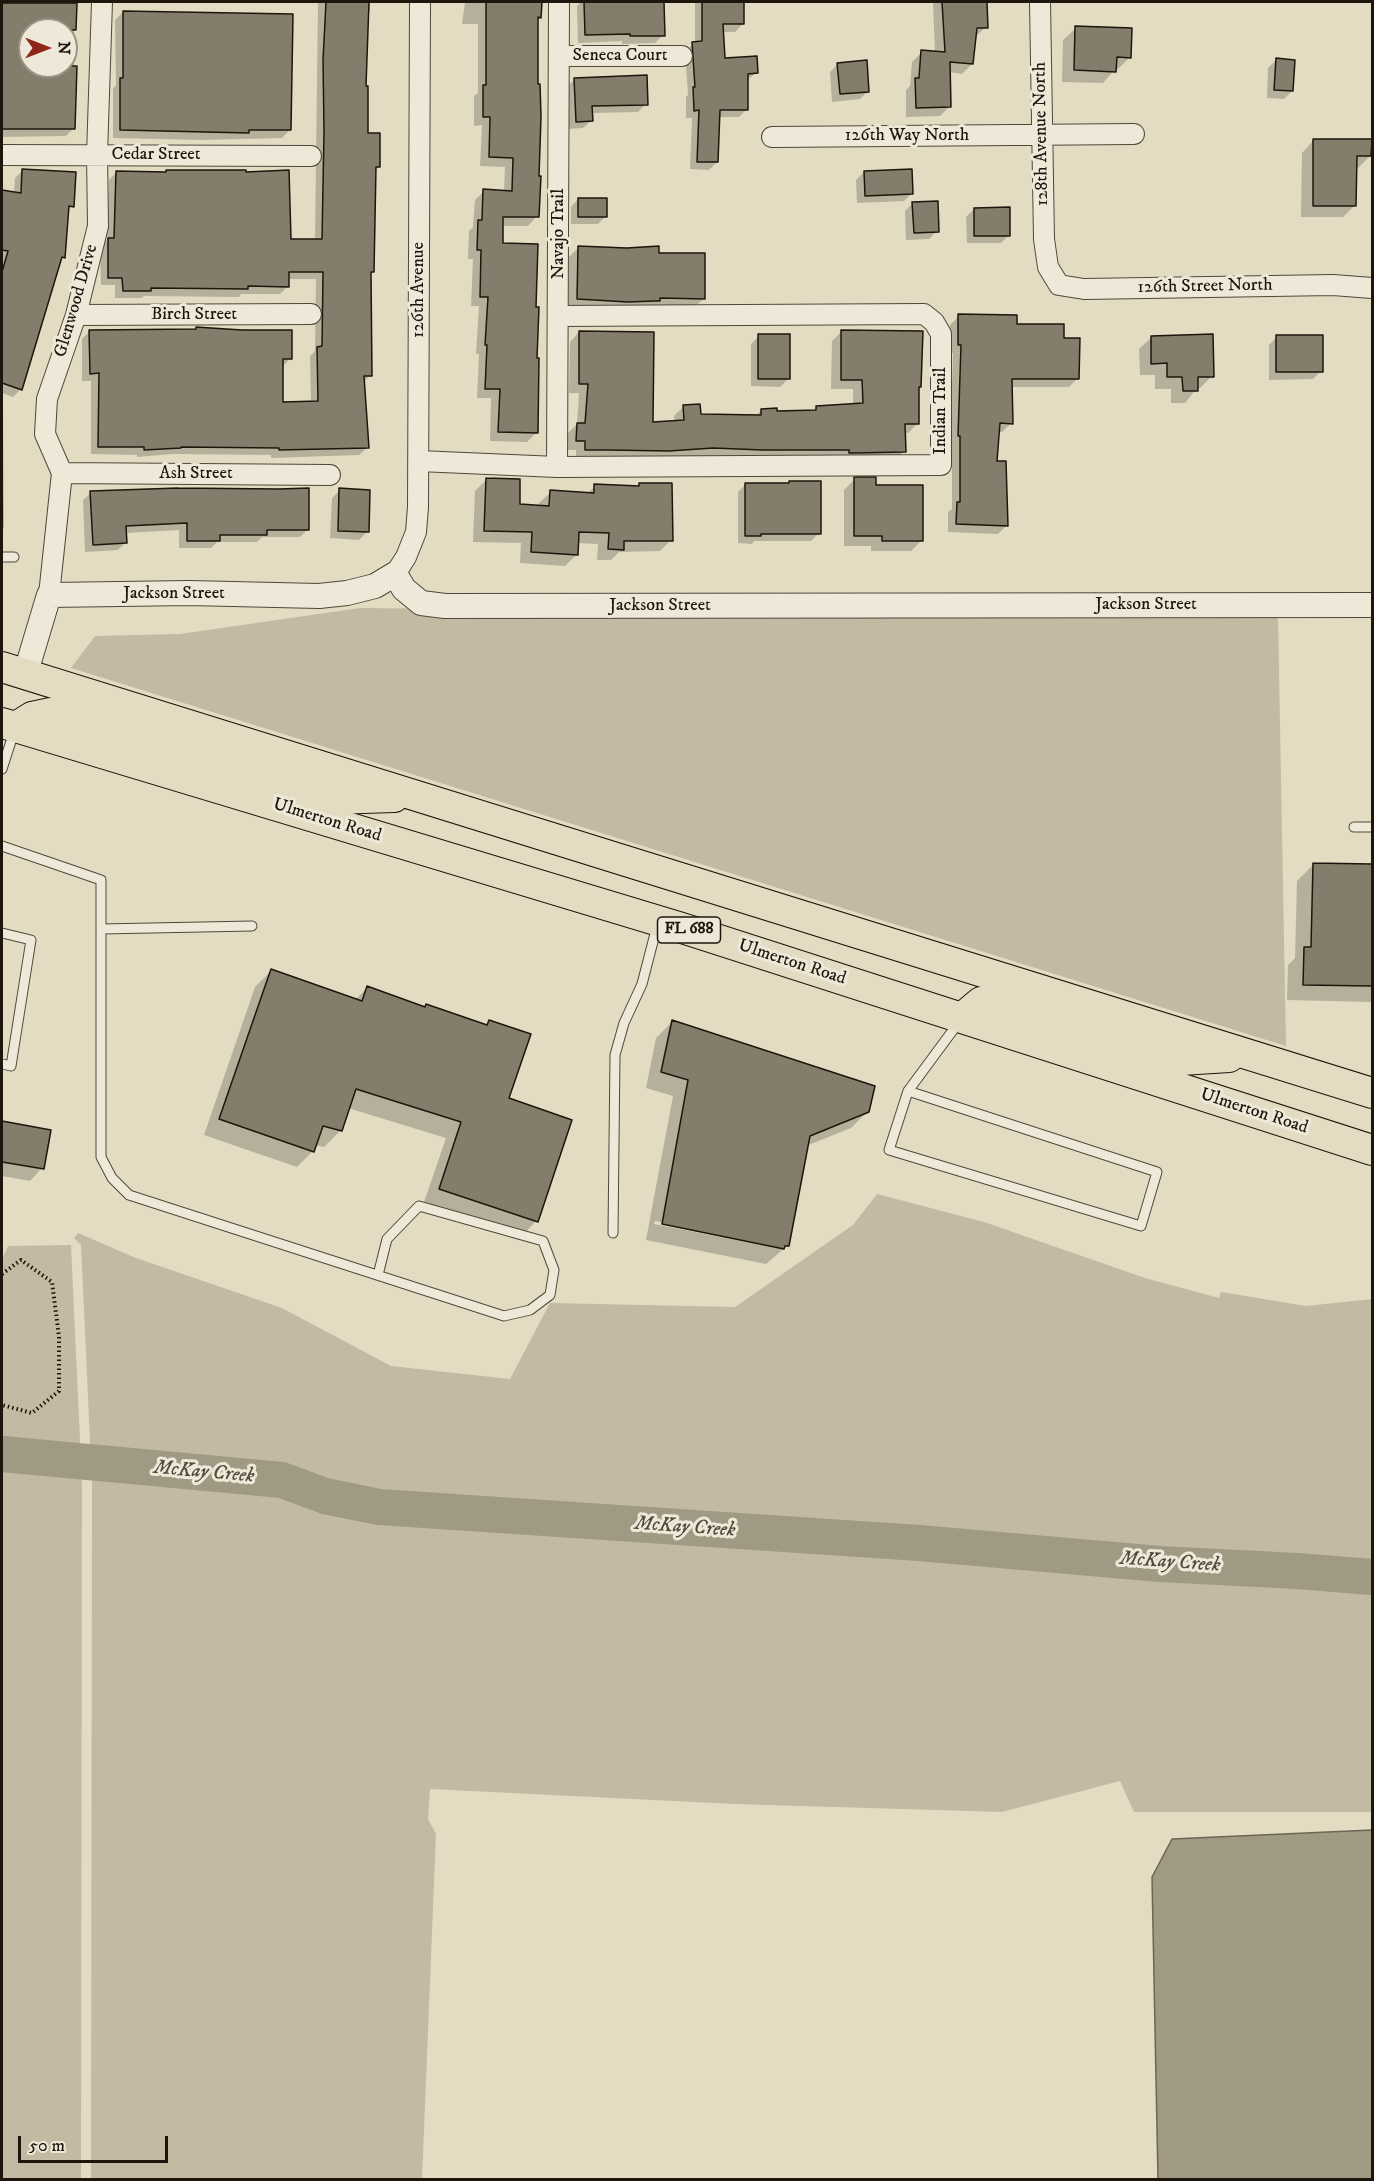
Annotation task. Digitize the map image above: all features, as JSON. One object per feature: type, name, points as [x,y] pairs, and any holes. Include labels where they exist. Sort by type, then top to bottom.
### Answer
[{"type":"main road","name":"FL 688","points":[[9,674],[421,797],[1372,1093]]},
{"type":"main road","points":[[9,725],[51,713],[66,715],[333,799],[421,797]]},
{"type":"main road","name":"Ulmerton Road","points":[[9,725],[659,920],[1372,1150]]},
{"type":"main road","points":[[962,1018],[981,1002],[1181,1060],[1250,1056]]},
{"type":"street","name":"Glenwood Drive","points":[[49,595],[62,473],[45,434],[47,399],[76,315],[98,226],[97,155],[102,2]]},
{"type":"street","name":"126th Avenue","points":[[395,574],[406,557],[416,532],[419,461],[420,2]]},
{"type":"street","name":"Navajo Trail","points":[[557,467],[559,2]]},
{"type":"street","name":"128th Avenue North","points":[[1040,2],[1044,239],[1048,267]]},
{"type":"street","name":"Seneca Court","points":[[559,56],[682,56]]},
{"type":"street","name":"126th Way North","points":[[772,137],[1134,134]]},
{"type":"street","name":"Cedar Street","points":[[2,155],[311,156]]},
{"type":"street","name":"126th Street North","points":[[1048,267],[1059,285],[1084,290],[1333,285],[1372,288]]},
{"type":"street","name":"Birch Street","points":[[76,315],[311,314]]},
{"type":"street","name":"Indian Trail","points":[[419,461],[557,467],[941,465],[940,334],[934,322],[924,314],[559,316]]},
{"type":"street","name":"Ash Street","points":[[62,473],[330,476]]},
{"type":"street","name":"Jackson Street","points":[[49,595],[189,593],[319,596],[347,594],[375,586],[395,574],[404,589],[421,603],[445,606],[1372,605]]},
{"type":"street","points":[[9,674],[49,595]]},
{"type":"lane","points":[[2,557],[14,557]]},
{"type":"lane","points":[[2,769],[9,725]]},
{"type":"lane","points":[[1354,827],[1372,827]]},
{"type":"lane","points":[[2,846],[101,880],[101,1157],[112,1178],[129,1195],[504,1316],[530,1310],[550,1294],[554,1270],[543,1241],[418,1206],[387,1239],[378,1275]]},
{"type":"lane","points":[[613,1233],[615,1055],[624,1023],[642,984],[659,920]]},
{"type":"lane","points":[[101,929],[252,926]]},
{"type":"lane","points":[[2,933],[31,940],[11,1066],[2,1064]]},
{"type":"lane","points":[[908,1091],[1156,1172],[1141,1226],[889,1150],[908,1091],[962,1018]]},
{"type":"path","points":[[2,1274],[21,1260],[52,1282],[58,1337],[58,1391],[32,1413],[2,1405]]},
{"type":"shaded area","points":[[360,608],[1278,618],[1286,1046],[71,668],[95,636],[180,634]]},
{"type":"shaded area","points":[[877,1194],[984,1222],[1145,1278],[1219,1298],[1221,1292],[1306,1306],[1372,1299],[1372,1812],[1134,1812],[1120,1781],[1002,1812],[735,1804],[430,1789],[428,1819],[436,1834],[422,2179],[91,2179],[92,1484],[81,1245],[74,1238],[78,1233],[136,1258],[282,1308],[391,1366],[510,1379],[550,1303],[735,1307],[853,1225]]},
{"type":"shaded area","points":[[71,1245],[82,1484],[81,2179],[2,2179],[2,1260],[8,1246]]},
{"type":"shaded area","points":[[1372,1830],[1372,2179],[1158,2179],[1152,1877],[1172,1839]]},
{"type":"building","points":[[326,2],[369,2],[366,86],[368,86],[368,133],[380,133],[380,167],[376,167],[374,272],[371,272],[372,376],[364,376],[369,448],[279,450],[279,448],[181,447],[144,450],[144,447],[98,447],[99,373],[90,374],[89,330],[196,329],[196,327],[292,330],[292,359],[283,359],[283,402],[318,401],[317,347],[322,346],[323,272],[289,272],[289,287],[151,288],[151,291],[123,291],[122,278],[108,278],[108,238],[114,238],[116,171],[289,170],[291,239],[322,239],[323,60]]},
{"type":"building","points":[[486,2],[542,2],[541,18],[538,17],[538,84],[540,84],[541,117],[539,217],[503,217],[503,243],[538,244],[536,307],[539,307],[538,433],[498,432],[500,389],[485,389],[488,297],[480,297],[481,250],[477,250],[478,220],[482,220],[483,189],[512,191],[513,158],[489,157],[490,117],[483,117],[483,85],[486,85]]},
{"type":"building","points":[[584,2],[664,2],[665,36],[585,35]]},
{"type":"building","points":[[702,2],[744,2],[744,24],[723,24],[725,58],[757,56],[758,73],[748,74],[748,110],[720,110],[718,162],[697,162],[699,110],[694,111],[692,42],[702,41]]},
{"type":"building","points":[[942,2],[987,2],[988,28],[977,28],[973,64],[950,62],[951,107],[916,108],[915,78],[919,78],[921,50],[945,52]]},
{"type":"building","points":[[2,3],[77,3],[76,18],[18,18],[18,78],[77,78],[75,129],[2,129]]},
{"type":"building","points":[[123,11],[293,14],[291,130],[249,130],[249,133],[120,130]]},
{"type":"building","points":[[1075,26],[1132,28],[1131,58],[1117,57],[1116,72],[1074,70]]},
{"type":"building","points":[[1276,58],[1295,60],[1293,91],[1274,90]]},
{"type":"building","points":[[867,60],[869,92],[840,94],[837,63]]},
{"type":"building","points":[[647,75],[648,105],[592,106],[593,121],[576,122],[574,78]]},
{"type":"building","points":[[1313,139],[1372,139],[1371,156],[1357,156],[1356,206],[1313,206]]},
{"type":"building","points":[[22,169],[76,172],[74,207],[69,206],[65,258],[62,257],[22,390],[2,383],[2,272],[8,251],[2,250],[2,190],[21,193]]},
{"type":"building","points":[[912,169],[913,194],[865,196],[864,171]]},
{"type":"building","points":[[578,198],[607,198],[607,217],[578,217]]},
{"type":"building","points":[[938,201],[939,232],[914,233],[912,202]]},
{"type":"building","points":[[1010,207],[1010,236],[974,236],[974,208]]},
{"type":"building","points":[[578,246],[627,248],[659,246],[659,253],[705,253],[705,299],[660,298],[660,301],[628,302],[577,299]]},
{"type":"building","points":[[958,314],[1017,315],[1017,324],[1064,324],[1064,338],[1080,338],[1079,379],[1012,379],[1013,424],[1000,423],[997,461],[1006,461],[1008,526],[956,524],[957,502],[960,502],[960,436],[958,436],[961,345],[958,345]]},
{"type":"building","points":[[841,330],[923,331],[919,424],[905,424],[906,452],[849,453],[849,450],[713,448],[669,451],[585,450],[585,441],[576,441],[577,423],[585,423],[588,384],[579,384],[579,331],[654,332],[653,422],[684,420],[683,405],[700,404],[701,414],[761,415],[761,409],[816,410],[816,406],[863,403],[862,380],[841,380]]},
{"type":"building","points":[[758,334],[790,334],[790,379],[758,379]]},
{"type":"building","points":[[1213,334],[1214,377],[1198,377],[1198,391],[1183,391],[1182,377],[1167,377],[1167,363],[1151,364],[1151,336]]},
{"type":"building","points":[[1276,335],[1323,335],[1323,372],[1276,372]]},
{"type":"building","points":[[854,477],[876,477],[876,485],[923,485],[923,541],[882,541],[882,536],[854,536]]},
{"type":"building","points":[[486,478],[520,479],[520,504],[549,506],[550,490],[594,493],[594,484],[639,486],[639,483],[672,483],[673,541],[624,541],[624,550],[608,549],[609,533],[579,532],[578,555],[531,552],[532,532],[484,531]]},
{"type":"building","points":[[789,481],[821,481],[821,534],[745,536],[745,483],[789,483]]},
{"type":"building","points":[[309,488],[309,530],[267,530],[267,535],[220,535],[220,541],[187,541],[187,523],[126,526],[127,543],[93,545],[90,491]]},
{"type":"building","points":[[339,488],[370,490],[369,532],[338,531]]},
{"type":"building","points":[[1313,863],[1372,864],[1372,986],[1303,985],[1304,947],[1311,947]]},
{"type":"building","points":[[271,969],[362,1001],[367,986],[425,1007],[426,1004],[487,1025],[489,1020],[531,1034],[509,1098],[572,1120],[538,1222],[439,1189],[461,1122],[356,1089],[342,1131],[323,1126],[314,1152],[219,1119]]},
{"type":"building","points":[[672,1020],[875,1086],[869,1112],[810,1136],[789,1246],[785,1246],[784,1249],[662,1224],[688,1080],[661,1072]]},
{"type":"building","points":[[2,1121],[51,1130],[44,1169],[2,1162]]},
{"type":"waterway","name":"McKay Creek","points":[[2,1454],[282,1480],[325,1496],[379,1507],[919,1543],[1160,1564],[1372,1577]]}]
